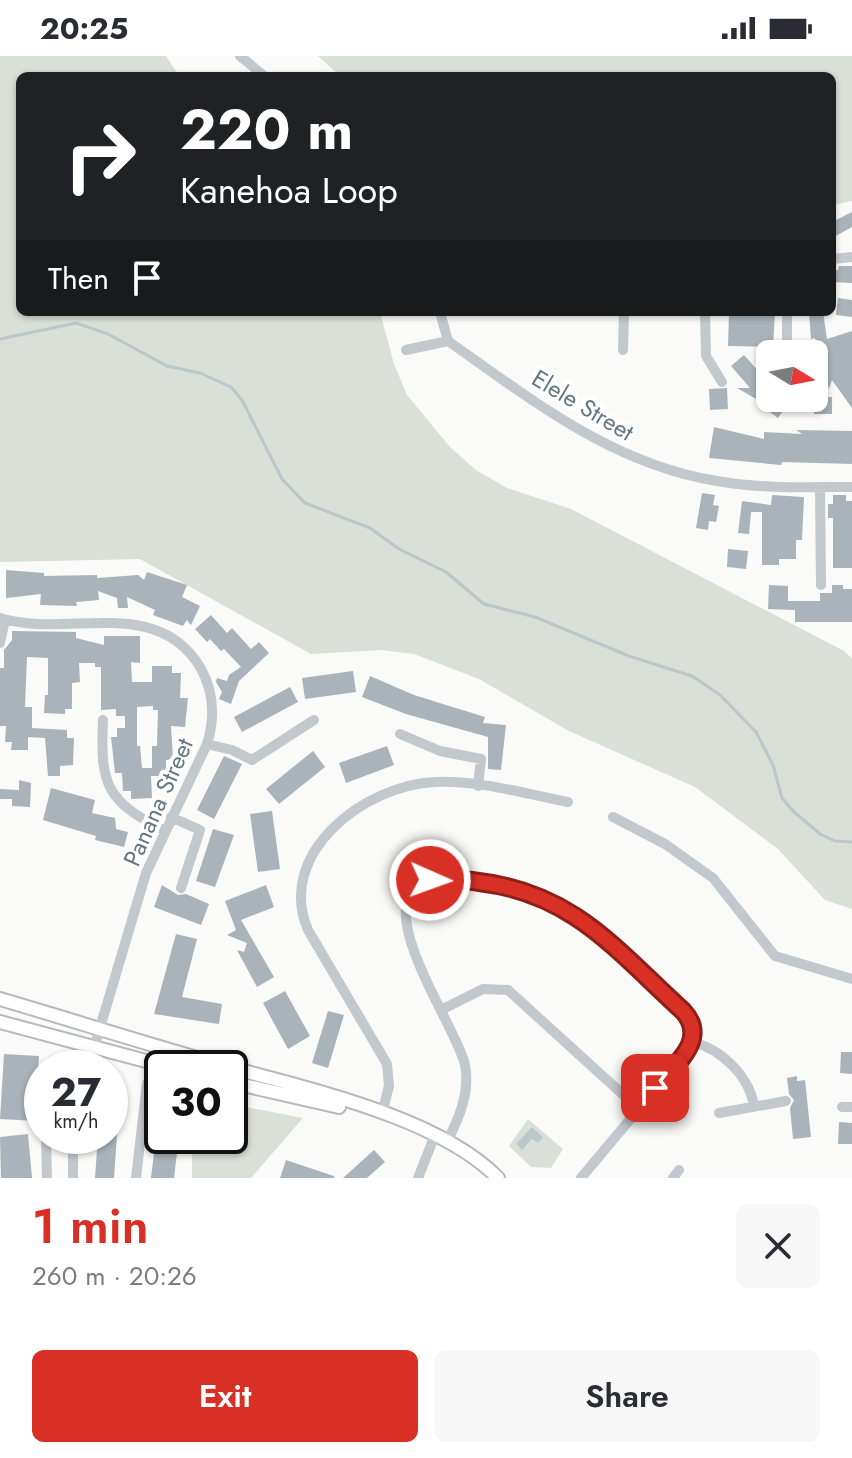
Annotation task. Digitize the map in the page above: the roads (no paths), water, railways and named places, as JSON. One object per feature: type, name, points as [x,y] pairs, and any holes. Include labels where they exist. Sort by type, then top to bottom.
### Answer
[{"type":"main road","points":[[0,999],[382,1114],[448,1140],[483,1163],[498,1178]]},
{"type":"main road","points":[[0,1022],[144,1061]]},
{"type":"main road","points":[[248,1086],[382,1114]]},
{"type":"street","points":[[240,56],[259,72]]},
{"type":"street","points":[[406,350],[448,341],[441,316]]},
{"type":"street","points":[[623,350],[624,316]]},
{"type":"street","points":[[705,316],[706,356],[722,382]]},
{"type":"street","points":[[787,316],[787,340]]},
{"type":"street","name":"Elele Street","points":[[448,341],[551,413],[631,457],[718,482],[852,487]]},
{"type":"street","points":[[820,487],[821,585]]},
{"type":"street","points":[[0,643],[2,619]]},
{"type":"street","name":"Panana Street","points":[[2,619],[128,624],[168,635],[192,655],[207,682],[213,713],[207,744],[146,873],[93,1048]]},
{"type":"street","points":[[103,720],[102,762],[111,792],[126,810],[165,831]]},
{"type":"street","points":[[207,744],[232,750],[252,760],[314,720]]},
{"type":"street","points":[[400,734],[440,751],[481,759],[478,786]]},
{"type":"street","points":[[382,1114],[389,1086],[387,1064],[308,930],[300,902],[302,874],[321,841],[377,798],[399,788],[431,782],[478,786],[568,802]]},
{"type":"street","points":[[171,817],[200,830],[181,888]]},
{"type":"street","points":[[613,817],[665,844],[713,878],[775,956],[852,979]]},
{"type":"street","points":[[448,1140],[463,1107],[467,1077],[460,1048],[416,964],[408,926],[412,895],[419,886],[437,878],[511,886],[566,908],[686,1013],[693,1025],[692,1042],[640,1110],[581,1178]]},
{"type":"street","points":[[441,1010],[483,989],[512,992],[640,1110]]},
{"type":"street","points":[[692,1042],[715,1051],[744,1078],[750,1087],[754,1107]]},
{"type":"street","points":[[719,1113],[786,1101]]},
{"type":"street","points":[[136,1178],[144,1109]]},
{"type":"street","points":[[424,1176],[435,1135]]},
{"type":"street","points":[[46,1154],[47,1178]]},
{"type":"street","points":[[73,1154],[73,1178]]},
{"type":"waterway","points":[[0,339],[76,323],[108,334],[167,366],[200,373],[231,387],[242,400],[282,479],[305,503],[370,528],[399,549],[446,572],[484,604],[535,617],[629,656],[692,676],[720,695],[756,732],[773,765],[782,798],[793,811],[820,834],[835,841],[852,842]]}]
